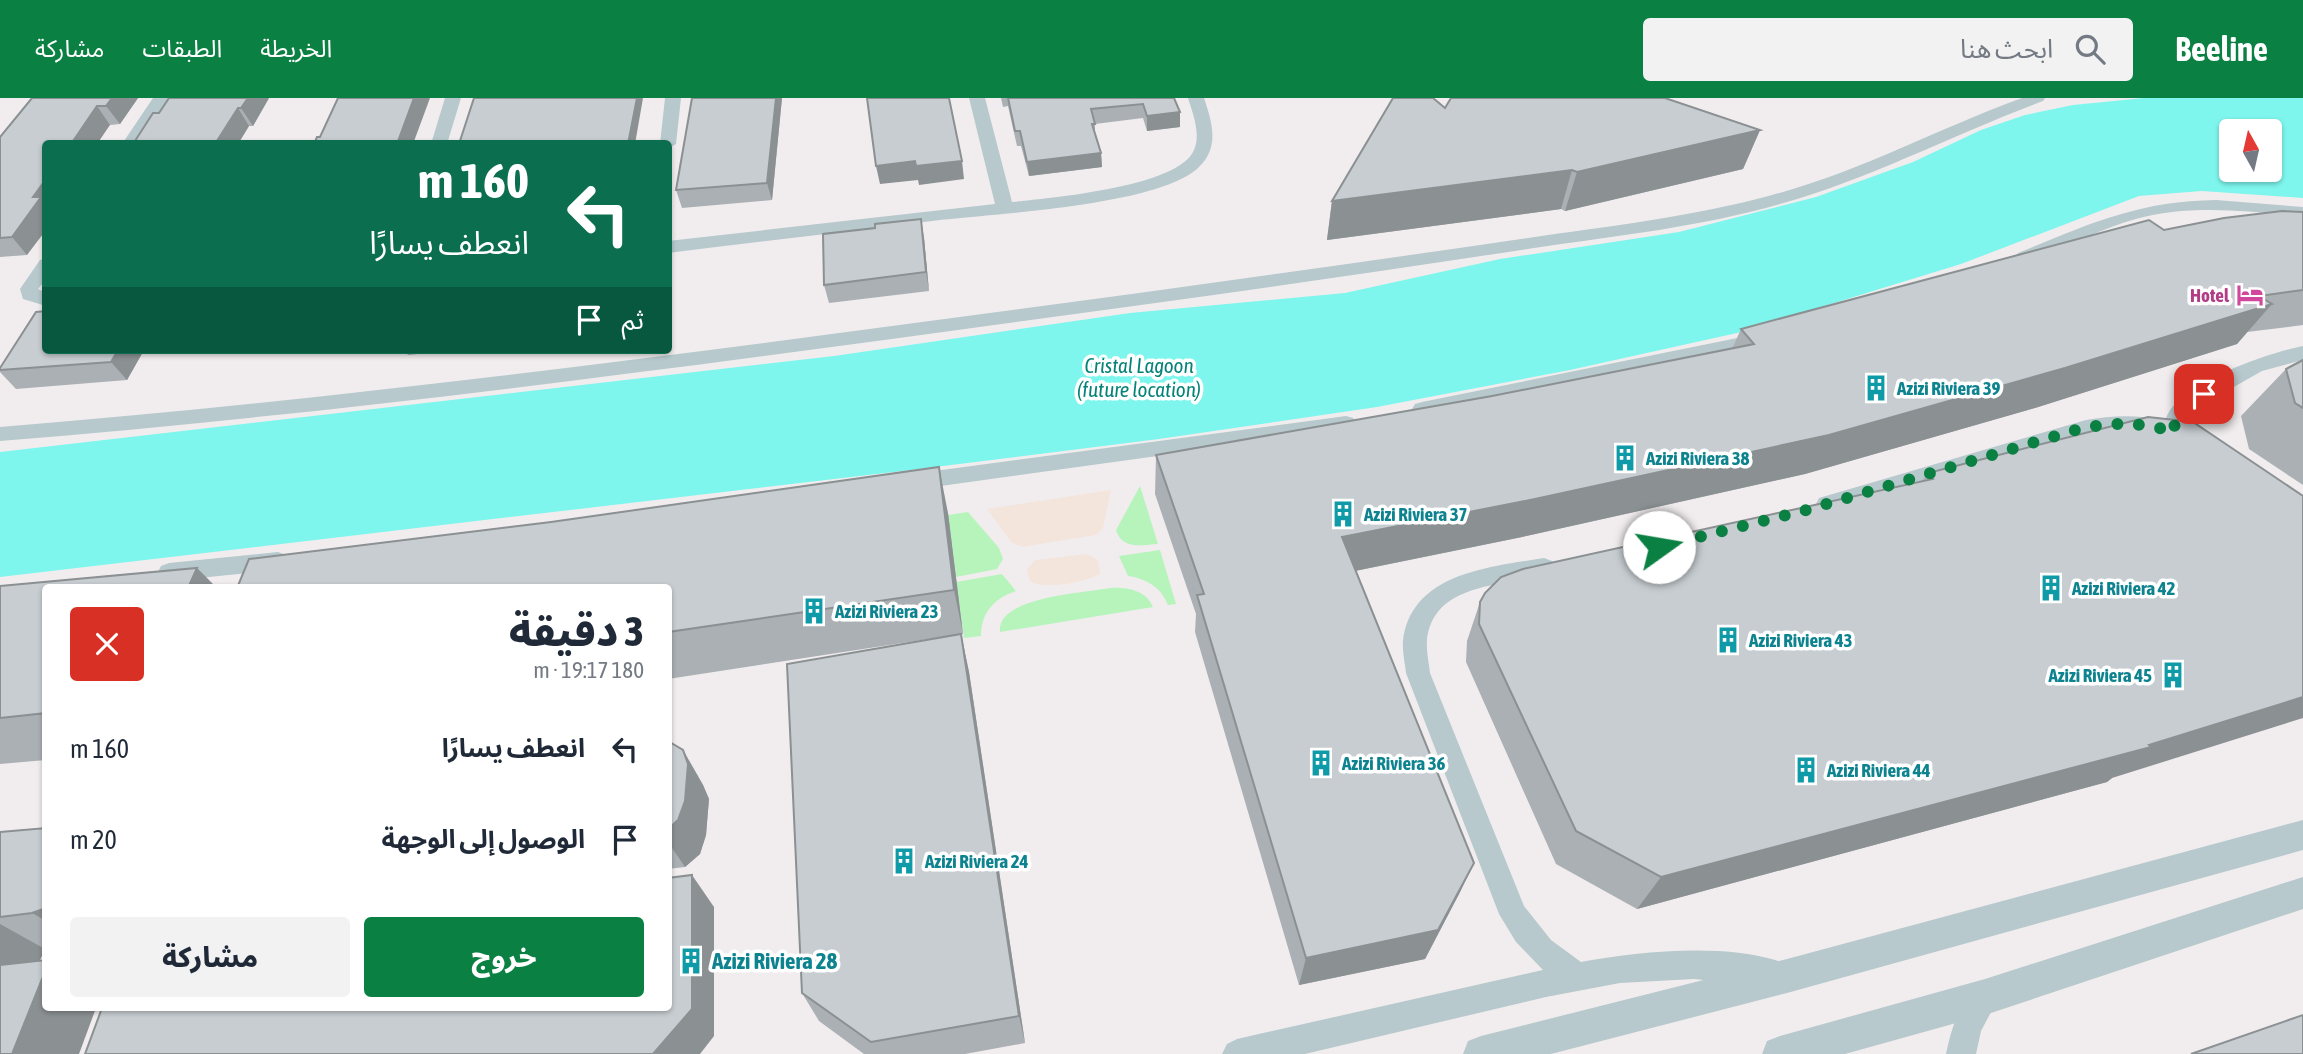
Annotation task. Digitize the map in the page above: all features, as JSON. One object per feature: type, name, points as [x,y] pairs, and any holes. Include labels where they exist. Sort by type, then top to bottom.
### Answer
[{"type":"street","points":[[133,140],[162,98]]},
{"type":"street","points":[[440,140],[453,98]]},
{"type":"street","points":[[668,140],[673,98]]},
{"type":"street","points":[[977,98],[1005,207]]},
{"type":"street","points":[[1072,199],[1144,187],[1191,166],[1205,145],[1207,134],[1196,98]]},
{"type":"street","points":[[672,247],[1148,192],[1171,187],[1203,171],[1213,160],[1218,148],[1218,136],[1202,98]]},
{"type":"street","points":[[0,434],[159,421],[614,370],[1349,270],[1678,221],[1772,201],[1848,177],[1985,117],[2038,98]]},
{"type":"street","points":[[2001,267],[2133,215],[2193,207],[2262,207],[2303,212]]},
{"type":"street","points":[[42,270],[29,289],[30,295],[42,300]]},
{"type":"street","points":[[1398,414],[1721,349],[1787,333]]},
{"type":"street","points":[[2203,458],[2187,445],[2176,431],[2175,418],[2181,408],[2252,369],[2277,358],[2303,353]]},
{"type":"street","points":[[891,485],[1372,419]]},
{"type":"street","points":[[1803,511],[2086,427],[2128,423],[2176,431]]},
{"type":"street","points":[[151,574],[302,559]]},
{"type":"street","points":[[1568,563],[1474,579],[1450,588],[1426,609],[1418,623],[1414,655],[1428,698],[1513,914],[1535,945],[1562,968],[1578,975]]},
{"type":"street","points":[[1480,1054],[1787,976],[2303,835]]},
{"type":"street","points":[[1780,1054],[1985,997],[2303,893]]},
{"type":"street","points":[[1237,1054],[1610,968],[1679,963],[1750,969],[1787,976]]},
{"type":"street","points":[[1962,1054],[1966,1031],[1974,1012],[1985,997]]},
{"type":"green space","points":[[1140,486],[1158,544],[1128,543],[1123,541],[1116,530]]},
{"type":"green space","points":[[968,512],[999,548],[1003,559],[997,569],[956,577],[948,515]]},
{"type":"green space","points":[[1160,550],[1176,604],[1168,605],[1152,585],[1128,576],[1119,556]]},
{"type":"green space","points":[[1002,574],[1016,591],[991,607],[984,620],[981,636],[964,638],[956,582]]},
{"type":"green space","points":[[1110,588],[1141,593],[1153,607],[1000,632],[1003,620],[1012,611],[1026,604]]},
{"type":"sand","points":[[1111,490],[1103,528],[1096,535],[1022,547],[1011,542],[987,509]]},
{"type":"sand","points":[[1087,554],[1098,560],[1100,573],[1094,577],[1055,585],[1030,581],[1027,570],[1035,560]]},
{"type":"water","name":"Cristal Lagoon (future location)","points":[[2144,98],[2303,98],[2303,198],[2202,191],[2139,196],[1961,264],[1737,333],[1570,370],[1377,407],[1159,439],[911,470],[0,577],[0,452],[834,356],[1130,313],[1345,293],[1500,259],[1679,232],[1816,197],[1913,162],[1981,130],[2025,115],[2073,105]]},
{"type":"building","points":[[32,98],[112,98],[106,106],[97,106],[74,140],[42,140],[42,185],[33,197],[41,197],[12,237],[0,238],[0,137]]},
{"type":"building","points":[[169,98],[248,98],[241,108],[238,108],[218,140],[136,140],[153,113],[159,113]]},
{"type":"building","points":[[338,98],[414,98],[398,140],[316,140],[320,137]]},
{"type":"building","points":[[474,98],[637,98],[629,140],[460,140]]},
{"type":"building","points":[[692,98],[776,98],[767,183],[676,190]]},
{"type":"building","points":[[867,98],[949,98],[962,161],[916,166],[915,161],[876,166]]},
{"type":"building","points":[[1008,98],[1174,98],[1180,112],[1147,116],[1143,104],[1091,109],[1095,124],[1092,124],[1101,153],[1027,162],[1020,131],[1015,131]]},
{"type":"building","points":[[1393,98],[1433,98],[1445,108],[1451,98],[1665,98],[1760,130],[1577,172],[1572,170],[1332,201]]},
{"type":"building","points":[[2282,211],[2303,212],[2303,290],[2259,296],[2272,304],[2065,368],[1829,435],[1535,499],[1342,537],[1474,863],[1438,930],[1306,958],[1197,595],[1204,594],[1156,455],[1492,396],[1754,344],[1741,329],[2149,220],[2164,230],[2224,218]]},
{"type":"building","points":[[921,219],[926,272],[824,285],[823,234]]},
{"type":"building","points":[[42,311],[42,354],[116,354],[111,362],[0,370],[36,312]]},
{"type":"building","points":[[2303,360],[2303,408],[2295,403],[2286,369]]},
{"type":"building","points":[[2148,417],[2193,422],[2303,496],[2303,697],[2149,745],[2151,747],[1661,877],[1576,831],[1479,624],[1480,602],[1501,577],[1523,569],[1933,479],[1928,473]]},
{"type":"building","points":[[939,467],[954,590],[672,631],[672,584],[239,584],[249,559],[551,522]]},
{"type":"building","points":[[197,568],[190,584],[42,584],[42,713],[0,718],[0,586]]},
{"type":"building","name":"Azizi Riviera 24","points":[[961,634],[1019,1016],[871,1042],[802,993],[787,664]]},
{"type":"building","points":[[672,743],[683,750],[688,764],[685,801],[678,820],[672,825]]},
{"type":"building","points":[[42,828],[42,909],[0,917],[0,832]]},
{"type":"building","name":"Azizi Riviera 28","points":[[692,875],[692,1009],[653,1054],[85,1054],[101,1011],[672,1011],[672,878]]},
{"type":"building","points":[[42,960],[42,979],[12,1054],[0,1054],[0,965]]},
{"type":"building","points":[[2303,1015],[2303,1054],[2191,1054]]},
{"type":"place","name":"Hotel","points":[[2250,295]]},
{"type":"place","name":"Azizi Riviera 39","points":[[1876,388]]},
{"type":"place","name":"Azizi Riviera 38","points":[[1625,458]]},
{"type":"place","name":"Azizi Riviera 37","points":[[1343,514]]},
{"type":"place","name":"Azizi Riviera 42","points":[[2051,588]]},
{"type":"place","name":"Azizi Riviera 23","points":[[814,611]]},
{"type":"place","name":"Azizi Riviera 43","points":[[1728,640]]},
{"type":"place","name":"Azizi Riviera 45","points":[[2173,675]]},
{"type":"place","name":"Azizi Riviera 36","points":[[1321,763]]},
{"type":"place","name":"Azizi Riviera 44","points":[[1806,770]]},
{"type":"place","name":"Azizi Riviera 24","points":[[904,861]]},
{"type":"place","name":"Azizi Riviera 28","points":[[691,961]]},
{"type":"route","points":[[1659,547],[1803,511],[2099,424],[2128,423],[2176,431],[2174,424],[2177,412],[2204,394]]}]
